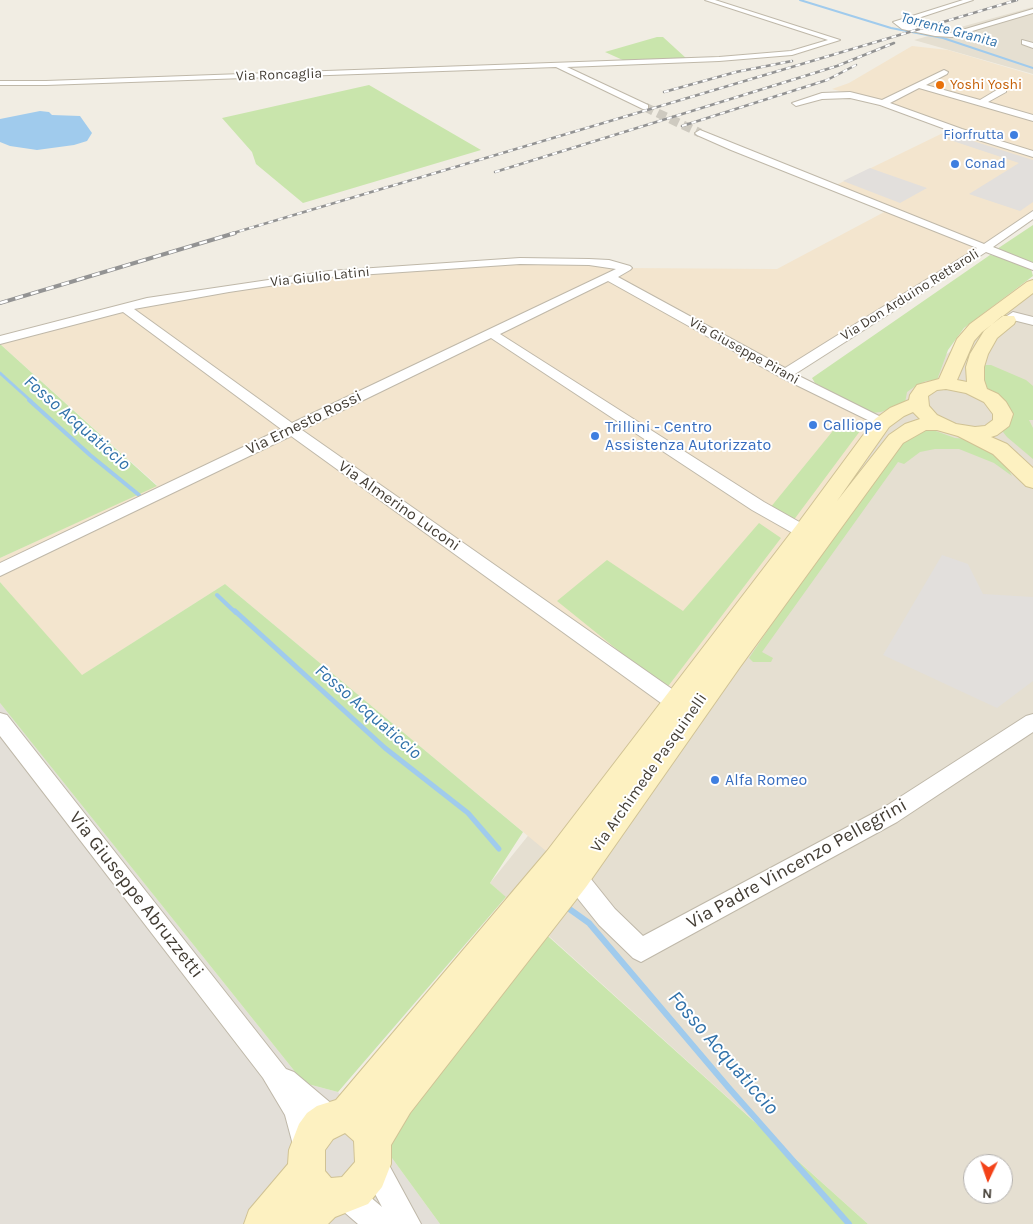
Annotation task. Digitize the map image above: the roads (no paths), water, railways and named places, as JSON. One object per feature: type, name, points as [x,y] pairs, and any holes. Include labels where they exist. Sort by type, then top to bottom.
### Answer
[{"type":"main road","points":[[946,384],[966,339],[976,328],[1033,285]]},
{"type":"main road","points":[[979,391],[975,380],[975,367],[979,354],[990,335],[1033,299]]},
{"type":"main road","points":[[966,433],[983,432],[996,428],[1002,422],[1003,414],[999,406],[991,398],[979,391],[962,386],[946,384],[934,385],[924,389],[919,395],[918,403],[924,414],[938,424],[966,433],[1000,449],[1033,481]]},
{"type":"main road","name":"Via Archimede Pasquinelli","points":[[301,1224],[322,1178],[312,1137],[320,1126],[338,1117],[558,861],[675,702],[804,532],[882,423],[897,412],[918,403]]},
{"type":"main road","name":"Via Archimede Pasquinelli","points":[[264,1224],[322,1178],[362,1183],[373,1153],[397,1100],[576,877],[731,660],[896,439],[912,428],[924,424],[938,424]]},
{"type":"main road","points":[[996,428],[1033,463]]},
{"type":"main road","points":[[338,1117],[355,1118],[363,1123],[370,1131],[373,1153]]},
{"type":"street","name":"Via Roncaglia","points":[[0,83],[559,65],[770,55],[798,52],[836,40],[708,0]]},
{"type":"street","points":[[970,0],[897,22],[905,27],[952,35],[1033,11]]},
{"type":"street","points":[[1025,42],[1033,46]]},
{"type":"street","points":[[559,65],[645,106]]},
{"type":"street","points":[[883,103],[944,72]]},
{"type":"street","points":[[918,85],[1033,118]]},
{"type":"street","points":[[981,103],[1003,90]]},
{"type":"street","points":[[796,103],[835,94],[850,95],[883,103],[959,131],[1033,154]]},
{"type":"street","points":[[700,133],[743,152],[1033,267]]},
{"type":"street","name":"Via Don Arduino Rettaroli","points":[[785,374],[985,248],[1033,214]]},
{"type":"street","name":"Via Giulio Latini","points":[[0,340],[124,307],[229,288],[329,274],[493,262],[589,262],[609,263],[626,268],[608,276]]},
{"type":"street","name":"Via Giuseppe Pirani","points":[[608,276],[785,374],[882,423]]},
{"type":"street","name":"Via Ernesto Rossi","points":[[0,570],[608,276]]},
{"type":"street","name":"Via Almerino Luconi","points":[[124,307],[291,429],[675,702]]},
{"type":"street","points":[[1013,316],[1033,321]]},
{"type":"street","points":[[491,333],[758,506],[804,532]]},
{"type":"street","name":"Via Giuseppe Abruzzetti","points":[[0,721],[272,1069],[297,1110],[322,1178]]},
{"type":"street","name":"Via Padre Vincenzo Pellegrini","points":[[576,877],[607,918],[641,950],[890,815],[1033,722]]},
{"type":"street","name":"Via Giuseppe Abruzzetti","points":[[272,1069],[338,1117]]},
{"type":"street","points":[[373,1153],[407,1224]]},
{"type":"street","points":[[322,1178],[380,1224]]},
{"type":"water","points":[[40,111],[49,112],[52,115],[80,116],[92,133],[87,141],[74,145],[37,150],[10,146],[0,142],[0,119]]},
{"type":"waterway","name":"Torrente Granita","points":[[800,0],[891,28],[943,38],[1033,68]]},
{"type":"waterway","name":"Fosso Acquaticcio","points":[[0,373],[31,401]]},
{"type":"waterway","name":"Fosso Acquaticcio","points":[[29,400],[90,455],[139,495]]},
{"type":"waterway","name":"Fosso Acquaticcio","points":[[217,595],[236,613]]},
{"type":"waterway","name":"Fosso Acquaticcio","points":[[235,611],[385,748],[468,813],[499,849]]},
{"type":"waterway","name":"Fosso Acquaticcio","points":[[568,908],[589,923],[728,1087],[849,1224]]},
{"type":"tunnel","points":[[645,107],[700,133]]},
{"type":"railway","points":[[230,234],[1017,0]]},
{"type":"railway","points":[[495,172],[837,66],[894,43]]},
{"type":"railway","points":[[664,92],[736,72],[792,61]]},
{"type":"railway","points":[[682,126],[827,80],[856,65]]},
{"type":"railway","points":[[0,303],[235,233]]},
{"type":"place","name":"Yoshi Yoshi","points":[[940,85]]},
{"type":"place","name":"Fiorfrutta","points":[[1014,135]]},
{"type":"place","name":"Conad","points":[[955,164]]},
{"type":"place","name":"Calliope","points":[[813,425]]},
{"type":"place","name":"Trillini - Centro Assistenza Autorizzato","points":[[595,436]]},
{"type":"place","name":"Alfa Romeo","points":[[715,780]]}]
